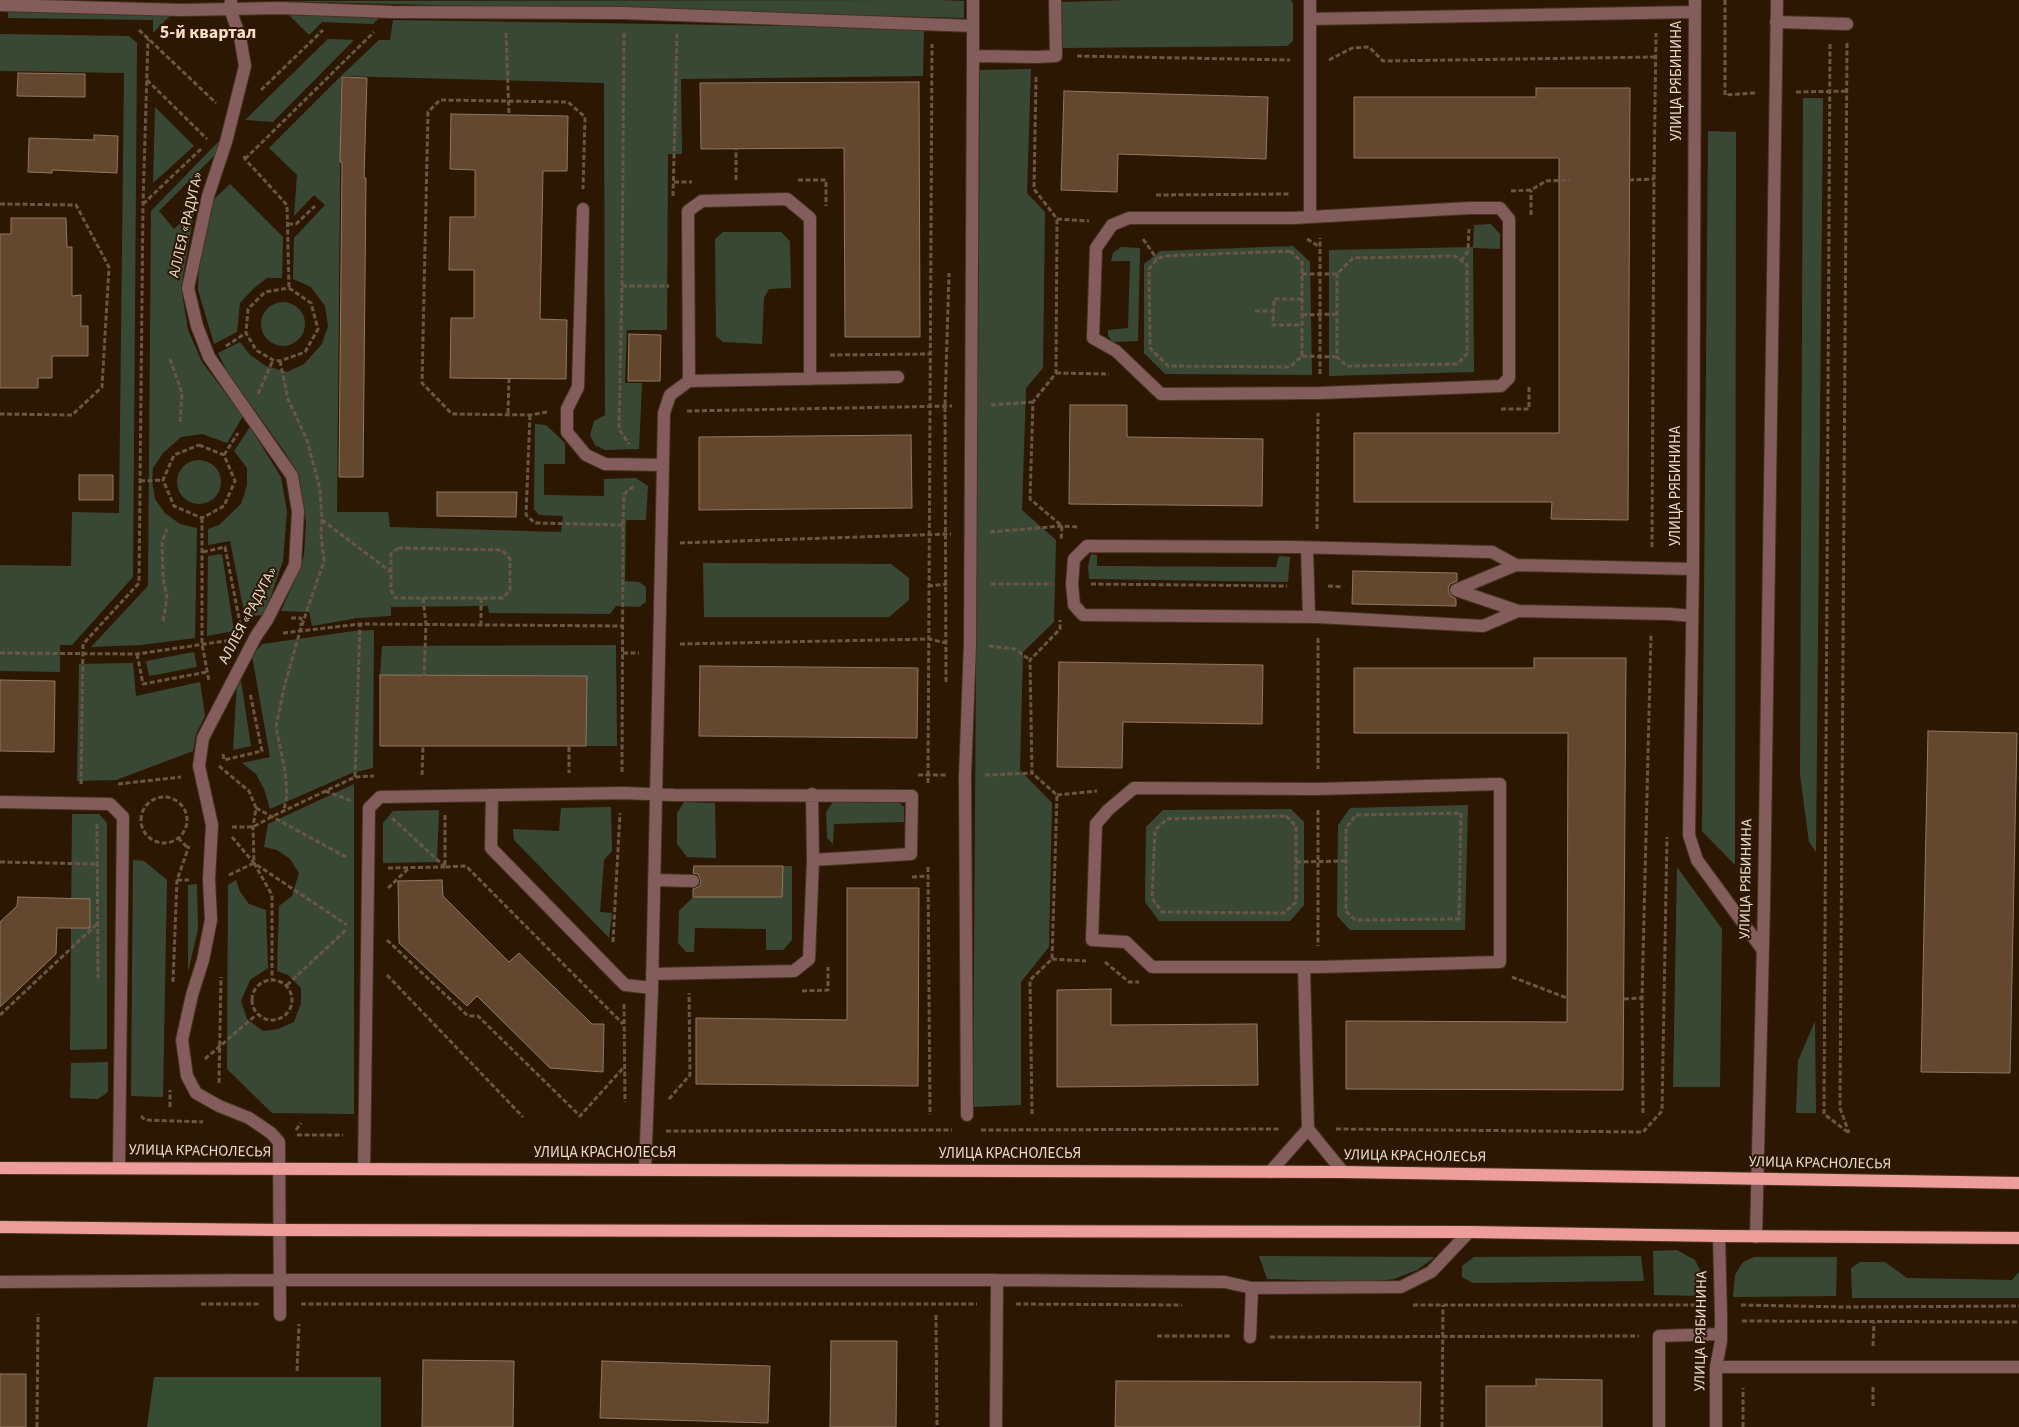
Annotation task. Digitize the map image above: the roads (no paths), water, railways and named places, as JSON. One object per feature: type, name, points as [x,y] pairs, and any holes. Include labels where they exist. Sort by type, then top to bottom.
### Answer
[{"type":"main road","name":"УЛИЦА КРАСНОЛЕСЬЯ","points":[[0,1168],[1343,1172],[2019,1183]]},
{"type":"main road","points":[[0,1227],[279,1230],[1468,1232],[1756,1237],[2019,1238]]},
{"type":"street","points":[[967,1115],[965,776],[971,583],[970,406],[973,0]]},
{"type":"street","points":[[973,56],[1056,56],[1055,0]]},
{"type":"street","points":[[1310,0],[1310,217]]},
{"type":"street","name":"УЛИЦА РЯБИНИНА","points":[[1756,1237],[1777,0]]},
{"type":"street","points":[[0,5],[182,10],[230,4],[393,12],[623,12],[973,26]]},
{"type":"street","name":"АЛЛЕЯ «РАДУГА»","points":[[230,4],[240,37],[245,66],[232,119],[208,196],[188,288],[196,326],[209,357],[292,476],[298,511],[295,565],[267,620],[250,637],[203,738],[199,766],[212,825],[209,879],[211,920],[203,960],[192,995],[182,1040],[187,1076],[196,1093],[219,1106],[249,1118],[271,1133],[279,1142],[279,1169]]},
{"type":"street","points":[[1310,19],[1695,6]]},
{"type":"street","name":"УЛИЦА РЯБИНИНА","points":[[1695,6],[1693,569],[1689,835],[1697,860],[1762,950]]},
{"type":"street","points":[[1776,22],[1847,24]]},
{"type":"street","points":[[688,381],[688,211],[702,201],[786,199],[810,218],[810,379]]},
{"type":"street","points":[[1500,208],[1509,219],[1509,378],[1502,386],[1320,393],[1161,394],[1116,351],[1093,338],[1096,248],[1112,226],[1130,218],[1310,217],[1500,208]]},
{"type":"street","points":[[583,209],[578,388],[567,409],[567,432],[586,455],[605,464],[663,465]]},
{"type":"street","points":[[645,1170],[648,1131],[657,794],[664,412],[670,395],[688,381],[898,378]]},
{"type":"street","points":[[1516,565],[1492,552],[1087,546],[1074,559],[1072,584],[1074,605],[1083,615],[1313,617],[1483,626],[1518,611]]},
{"type":"street","points":[[1307,548],[1308,585],[1313,617]]},
{"type":"street","points":[[1692,616],[1518,611],[1456,590],[1516,565],[1693,569]]},
{"type":"street","points":[[1500,784],[1500,962],[1304,967],[1152,967],[1126,942],[1092,940],[1096,824],[1108,810],[1134,788],[1318,789],[1500,784]]},
{"type":"street","points":[[364,1169],[369,808],[380,797],[623,793],[912,796],[911,854],[812,860]]},
{"type":"street","points":[[652,974],[794,971],[809,959],[812,794]]},
{"type":"street","points":[[492,795],[491,848],[625,986],[652,988]]},
{"type":"street","points":[[0,802],[110,804],[123,817],[119,1167]]},
{"type":"street","points":[[654,880],[693,881]]},
{"type":"street","points":[[1304,967],[1308,1129],[1343,1172]]},
{"type":"street","points":[[1270,1172],[1308,1129]]},
{"type":"street","points":[[279,1169],[280,1309]]},
{"type":"street","points":[[0,1282],[997,1280],[1225,1282],[1252,1288],[1401,1287],[1431,1272],[1468,1232]]},
{"type":"street","name":"УЛИЦА РЯБИНИНА","points":[[1716,1427],[1716,1367],[1721,1334],[1719,1236]]},
{"type":"street","points":[[996,1427],[997,1280]]},
{"type":"street","points":[[1250,1337],[1252,1288]]},
{"type":"street","points":[[1659,1427],[1659,1336],[1721,1334]]},
{"type":"street","points":[[1716,1367],[2019,1367]]},
{"type":"district","name":"5-й квартал","points":[[208,34]]}]
